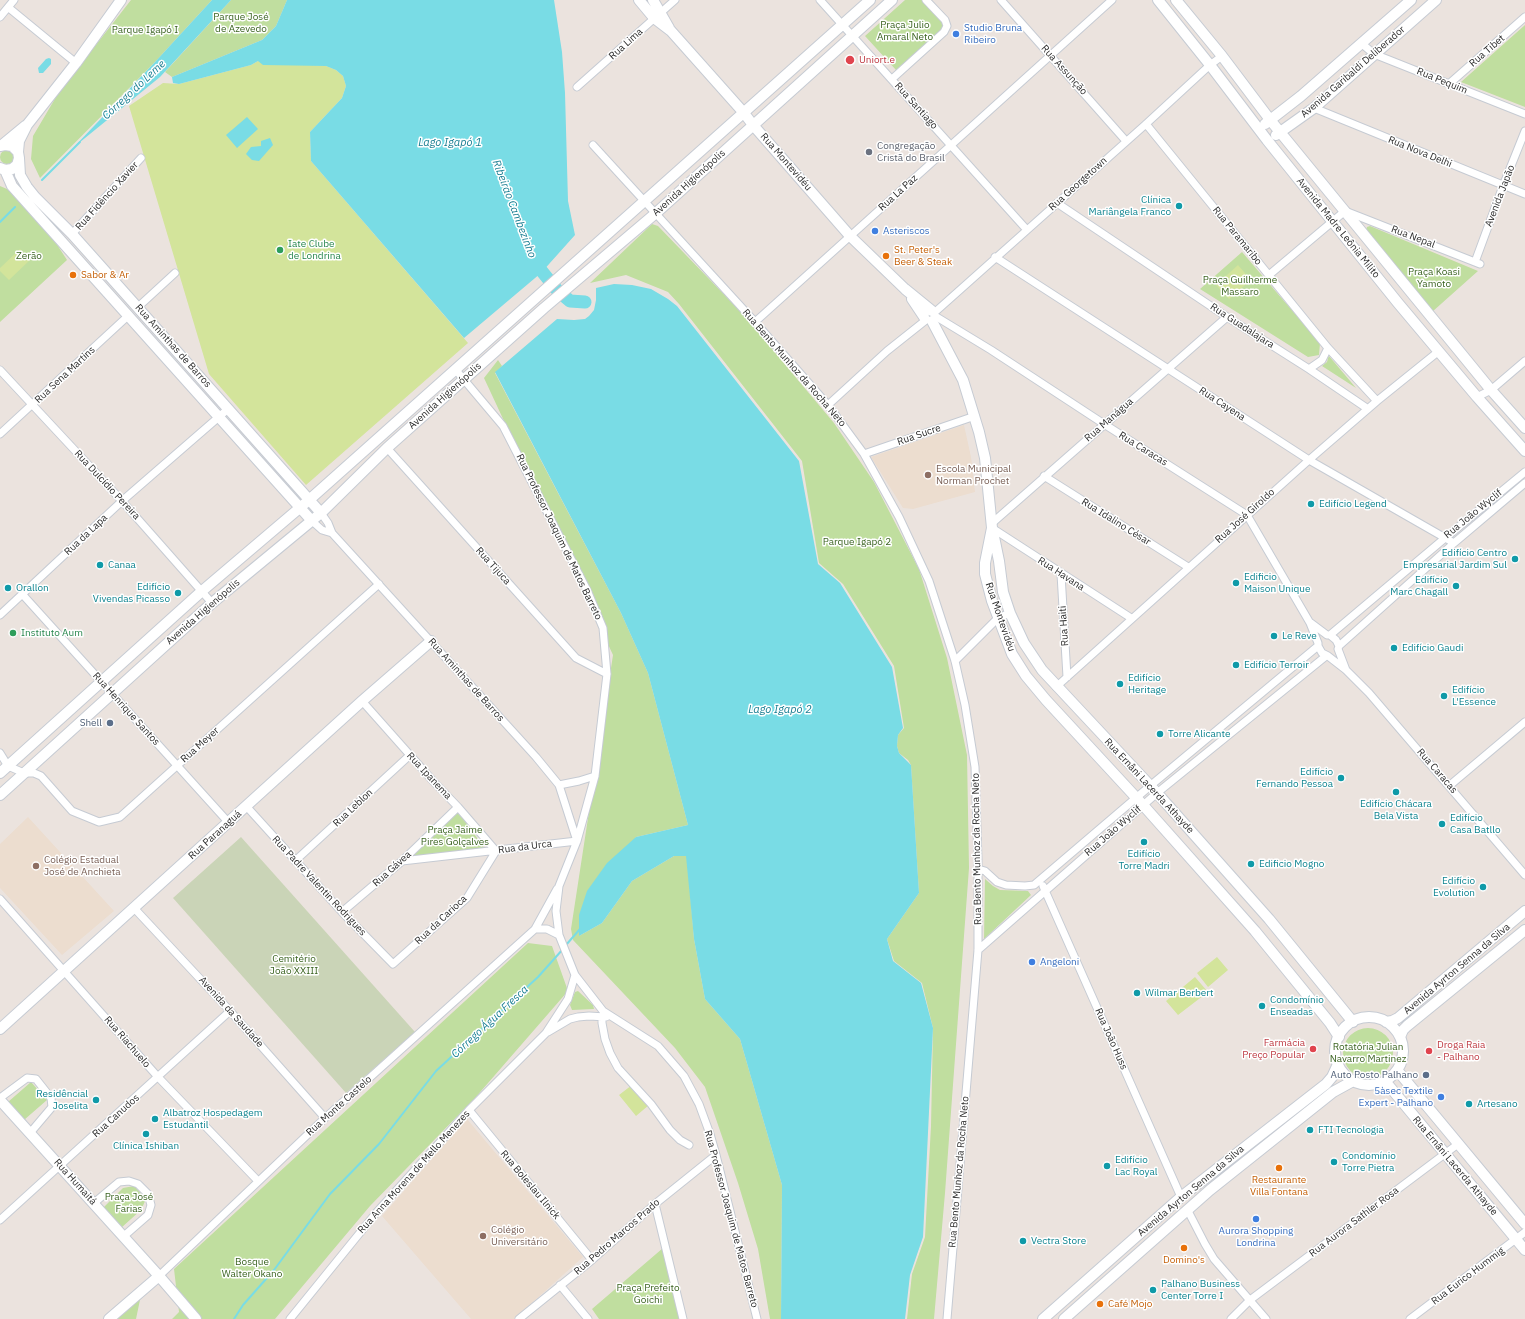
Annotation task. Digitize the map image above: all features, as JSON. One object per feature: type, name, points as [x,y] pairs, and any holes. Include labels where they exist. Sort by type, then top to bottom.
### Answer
[{"type":"main road","points":[[0,146],[26,124],[76,63],[121,0]]},
{"type":"main road","points":[[639,0],[658,15]]},
{"type":"main road","points":[[653,0],[658,15]]},
{"type":"main road","name":"Avenida Higienópolis","points":[[0,773],[202,591],[300,508],[870,0]]},
{"type":"main road","name":"Avenida Higienópolis","points":[[0,795],[212,602],[321,513],[387,448],[572,284],[656,213],[892,0]]},
{"type":"main road","name":"Avenida Madre Leônia Milito","points":[[1158,0],[1332,221],[1438,351],[1525,451]]},
{"type":"main road","name":"Avenida Madre Leônia Milito","points":[[1176,0],[1222,56],[1270,121],[1491,390],[1525,428]]},
{"type":"main road","name":"Avenida Garibaldi Deliberador","points":[[1258,128],[1270,121],[1301,96],[1410,0]]},
{"type":"main road","name":"Avenida Garibaldi Deliberador","points":[[1267,140],[1280,133],[1314,108],[1436,0]]},
{"type":"main road","name":"Rua Montevidéu","points":[[658,15],[850,236],[931,316],[963,380],[985,458],[992,526],[985,563],[985,574],[998,618],[1012,654],[1026,676],[1046,700],[1143,805]]},
{"type":"main road","points":[[1301,96],[1314,108]]},
{"type":"main road","points":[[2,169],[14,167],[18,155],[19,141],[26,124]]},
{"type":"main road","points":[[0,146],[9,145],[16,149],[18,155]]},
{"type":"main road","name":"Rua Aminthas de Barros","points":[[18,155],[20,175],[27,187],[138,307],[321,513]]},
{"type":"main road","name":"Rua Aminthas de Barros","points":[[2,169],[12,186],[312,521]]},
{"type":"main road","name":"Rua Ernâni Lacerda Athayde","points":[[992,526],[1003,592],[1010,613],[1033,658],[1056,687],[1157,793],[1269,919],[1353,1022]]},
{"type":"main road","name":"Rua Paranaguá","points":[[0,1029],[362,701],[431,641]]},
{"type":"main road","name":"Rua Ernâni Lacerda Athayde","points":[[1143,805],[1256,931],[1330,1023],[1338,1037]]},
{"type":"main road","name":"Avenida Ayrton Senna da Silva","points":[[1386,1022],[1398,1018],[1525,911]]},
{"type":"main road","points":[[1256,931],[1269,919]]},
{"type":"main road","name":"Avenida Ayrton Senna da Silva","points":[[1400,1037],[1403,1030],[1407,1026],[1525,930]]},
{"type":"main road","points":[[1369,1017],[1386,1022],[1394,1028],[1400,1037],[1403,1054],[1400,1065],[1397,1070],[1378,1084],[1365,1085],[1353,1081],[1344,1073],[1338,1064],[1335,1053],[1338,1037],[1344,1028],[1353,1022],[1364,1018],[1369,1017]]},
{"type":"main road","name":"Avenida Ayrton Senna da Silva","points":[[1043,1319],[1181,1197],[1326,1084],[1332,1077],[1338,1064]]},
{"type":"main road","name":"Rua Ernâni Lacerda Athayde","points":[[1397,1070],[1525,1224]]},
{"type":"main road","name":"Avenida Ayrton Senna da Silva","points":[[1064,1319],[1210,1190],[1333,1092],[1353,1081]]},
{"type":"main road","name":"Rua Ernâni Lacerda Athayde","points":[[1384,1081],[1525,1250]]},
{"type":"main road","name":"Rua Humaitá","points":[[0,1099],[160,1276],[196,1319]]},
{"type":"main road","name":"Rua Monte Castelo","points":[[109,1319],[160,1276]]},
{"type":"street","points":[[0,17],[9,8],[14,0]]},
{"type":"street","name":"Rua Lima","points":[[577,87],[675,0]]},
{"type":"street","name":"Rua Santiago","points":[[820,0],[1027,230]]},
{"type":"street","points":[[892,79],[944,32],[947,26],[945,20],[926,0]]},
{"type":"street","name":"Rua Assunção","points":[[1001,0],[1126,141]]},
{"type":"street","name":"Rua La Paz","points":[[755,322],[1112,0]]},
{"type":"street","points":[[9,8],[76,63]]},
{"type":"street","name":"Rua Tibet","points":[[1449,84],[1525,17]]},
{"type":"street","name":"Rua Pequim","points":[[1362,43],[1374,54],[1525,114]]},
{"type":"street","name":"Rua Georgetown","points":[[828,405],[887,351],[931,316],[995,257],[1146,124],[1210,65],[1222,56]]},
{"type":"street","name":"Rua Nova Delhi","points":[[1314,108],[1525,194]]},
{"type":"street","name":"Rua Paramaribo","points":[[1146,124],[1328,348],[1377,401]]},
{"type":"street","name":"Avenida Japão","points":[[1478,263],[1503,186],[1525,131]]},
{"type":"street","points":[[593,145],[645,201]]},
{"type":"street","name":"Rua Fidêncio Xavier","points":[[72,234],[141,158]]},
{"type":"street","name":"Rua Bento Munhoz da Rocha Neto","points":[[645,201],[828,405],[864,454],[900,517],[928,580],[955,661],[965,705],[975,767],[978,869],[978,950],[947,1319]]},
{"type":"street","name":"Rua Guadalajara","points":[[1057,203],[1368,409]]},
{"type":"street","points":[[1269,275],[1345,211]]},
{"type":"street","name":"Rua Nepal","points":[[1345,211],[1478,263]]},
{"type":"street","name":"Rua Cayena","points":[[995,257],[1309,460],[1454,543]]},
{"type":"street","points":[[138,307],[175,273]]},
{"type":"street","name":"Rua Sena Martins","points":[[0,434],[129,316]]},
{"type":"street","name":"Rua Caracas","points":[[931,316],[992,350],[1104,424],[1247,515],[1310,623],[1322,653],[1346,670],[1369,693],[1525,876]]},
{"type":"street","name":"Rua Manágua","points":[[992,526],[1044,476],[1227,317]]},
{"type":"street","points":[[1309,369],[1322,360],[1328,348]]},
{"type":"street","name":"Rua José Giroldo","points":[[1056,687],[1131,618],[1309,460],[1438,351]]},
{"type":"street","points":[[1477,397],[1491,390],[1525,361]]},
{"type":"street","name":"Rua Professor Joaquim de Matos Barreto","points":[[455,369],[503,426],[587,590],[603,628],[607,674],[594,776],[577,841],[559,886],[556,911],[560,936],[575,975],[603,1011],[658,1046],[684,1076],[699,1104],[716,1155],[757,1319]]},
{"type":"street","name":"Rua Dulcídio Pereira","points":[[0,370],[122,501],[212,602]]},
{"type":"street","name":"Rua da Lapa","points":[[0,615],[122,501],[228,408]]},
{"type":"street","name":"Rua Sucre","points":[[864,454],[974,416]]},
{"type":"street","name":"Rua Tijuca","points":[[387,448],[576,658],[607,674]]},
{"type":"street","name":"Rua João Wyclif","points":[[978,869],[986,872],[998,882],[1006,885],[1034,885],[1040,881],[1136,797],[1318,644],[1322,637],[1329,635],[1525,472]]},
{"type":"street","name":"Rua Idalino César","points":[[1044,476],[1188,567]]},
{"type":"street","name":"Rua João Wyclif","points":[[978,950],[1157,793],[1327,656],[1334,654],[1338,647],[1454,543],[1525,483]]},
{"type":"street","name":"Rua Aminthas de Barros","points":[[321,513],[328,523],[332,533],[531,751],[559,785],[577,841]]},
{"type":"street","name":"Rua Aminthas de Barros","points":[[312,521],[322,530],[332,533]]},
{"type":"street","name":"Rua Havana","points":[[992,526],[1060,574],[1131,618]]},
{"type":"street","name":"Rua Haiti","points":[[1060,574],[1067,677]]},
{"type":"street","name":"Rua Meyer","points":[[8,766],[24,773],[34,773],[41,776],[72,811],[99,822],[120,817],[379,584]]},
{"type":"street","name":"Rua Henrique Santos","points":[[23,595],[229,823]]},
{"type":"street","points":[[955,661],[998,618],[1010,613]]},
{"type":"street","name":"Rua Caracas","points":[[1310,623],[1336,640],[1346,670]]},
{"type":"street","name":"Rua Ipanema","points":[[362,701],[496,851]]},
{"type":"street","points":[[1449,786],[1525,722]]},
{"type":"street","points":[[0,753],[8,766]]},
{"type":"street","name":"Rua Leblon","points":[[296,861],[410,755]]},
{"type":"street","points":[[559,785],[594,776]]},
{"type":"street","name":"Rua Padre Valentin Rodrigues","points":[[246,807],[342,912],[393,964]]},
{"type":"street","name":"Rua Gávea","points":[[342,912],[402,861],[458,807]]},
{"type":"street","name":"Rua da Urca","points":[[402,861],[577,841]]},
{"type":"street","name":"Rua da Carioca","points":[[393,964],[467,898],[496,851]]},
{"type":"street","name":"Rua João Huss","points":[[1040,881],[1181,1197]]},
{"type":"street","name":"Rua Monte Castelo","points":[[160,1276],[325,1118],[535,929],[559,886]]},
{"type":"street","name":"Rua Riachuelo","points":[[0,899],[158,1077],[258,1181]]},
{"type":"street","name":"Avenida da Saudade","points":[[134,908],[230,1011],[325,1118]]},
{"type":"street","points":[[535,929],[547,929],[560,936]]},
{"type":"street","points":[[546,1033],[568,999],[575,975]]},
{"type":"street","name":"Rua Canudos","points":[[0,1220],[230,1011]]},
{"type":"street","points":[[546,1033],[570,1019],[578,1017],[602,1016],[617,1020]]},
{"type":"street","points":[[602,1016],[605,1039],[618,1068],[651,1104],[670,1130],[680,1140],[689,1145]]},
{"type":"street","name":"Rua Anna Morena de Mello Menezes","points":[[290,1319],[376,1213],[469,1110],[546,1033]]},
{"type":"street","points":[[0,1099],[27,1078],[36,1079],[51,1098],[52,1107],[30,1133]]},
{"type":"street","name":"Rua Boleslau Ilnick","points":[[469,1110],[592,1260]]},
{"type":"street","name":"Rua Aurora Sathler Rosa","points":[[1231,1319],[1250,1300],[1458,1144]]},
{"type":"street","name":"Rua Pedro Marcos Prado","points":[[519,1319],[592,1260],[655,1204],[716,1155]]},
{"type":"street","points":[[94,1203],[119,1182],[129,1181],[138,1184],[148,1194],[151,1205],[148,1215],[124,1236]]},
{"type":"street","points":[[655,1204],[682,1319]]},
{"type":"street","points":[[1187,1209],[1214,1259],[1266,1319]]},
{"type":"street","name":"Rua Eurico Hummig","points":[[1410,1319],[1525,1232]]},
{"type":"street","points":[[560,1285],[588,1319]]},
{"type":"shaded area","name":"Escola Municipal Norman Prochet","points":[[964,425],[971,457],[975,492],[913,509],[903,508],[871,457]]},
{"type":"shaded area","name":"Colégio Estadual José de Anchieta","points":[[28,817],[114,911],[62,955],[0,888],[0,844]]},
{"type":"shaded area","name":"Colégio Universitário","points":[[467,1119],[583,1257],[514,1319],[471,1319],[382,1216]]},
{"type":"green space","name":"Parque Igapó I","points":[[131,0],[212,0],[155,62],[40,178],[31,159],[33,136],[59,92]]},
{"type":"green space","name":"Parque José de Azevedo","points":[[231,0],[287,0],[276,26],[262,40],[172,77],[165,72]]},
{"type":"green space","name":"Praça Julio Amaral Neto","points":[[905,0],[922,0],[945,26],[896,70],[865,36]]},
{"type":"green space","points":[[1525,25],[1525,107],[1461,82]]},
{"type":"green space","name":"Iate Clube de Londrina","points":[[258,61],[326,66],[336,70],[343,76],[346,86],[342,98],[310,132],[311,161],[468,343],[306,485],[209,374],[129,106],[163,83],[179,84],[251,65]]},
{"type":"green space","points":[[7,150],[12,152],[14,157],[12,162],[7,164],[2,162],[0,157],[2,152]]},
{"type":"green space","name":"Zerão","points":[[0,186],[7,189],[14,196],[54,240],[67,260],[0,322]]},
{"type":"green space","name":"Parque Igapó 2","points":[[652,224],[658,226],[740,311],[834,423],[874,482],[919,569],[947,658],[967,755],[969,868],[945,1193],[934,1319],[907,1319],[912,1274],[925,1237],[931,1126],[933,1028],[922,983],[894,961],[887,939],[919,893],[911,765],[908,760],[899,753],[897,746],[898,735],[904,728],[894,666],[843,584],[819,563],[802,461],[679,304],[668,292],[626,275],[590,283]]},
{"type":"green space","name":"Praça Koasi Yamoto","points":[[1370,226],[1478,271],[1432,312],[1366,230],[1367,227]]},
{"type":"green space","points":[[20,249],[30,260],[9,280],[0,271],[0,268]]},
{"type":"green space","name":"Praça Guilherme Massaro","points":[[1242,252],[1320,343],[1319,355],[1308,357],[1200,289]]},
{"type":"green space","points":[[1238,265],[1251,280],[1229,299],[1216,285]]},
{"type":"green space","points":[[1329,355],[1356,388],[1322,366],[1327,362]]},
{"type":"green space","points":[[498,360],[502,366],[495,373],[621,613],[648,673],[688,825],[636,837],[579,936],[602,923],[632,881],[674,856],[687,856],[694,939],[705,999],[740,1039],[782,1185],[781,1319],[770,1319],[758,1249],[738,1183],[705,1087],[675,1048],[573,940],[571,929],[613,655],[484,378]]},
{"type":"green space","name":"Praça Jaime Pires Golçalves","points":[[457,810],[485,849],[410,858]]},
{"type":"green space","name":"Cemitério João XXIII","points":[[241,837],[415,1032],[346,1093],[173,898]]},
{"type":"green space","points":[[985,879],[1000,890],[1028,891],[1031,895],[984,939]]},
{"type":"green space","name":"Bosque Walter Okano","points":[[528,943],[552,946],[568,991],[475,1098],[370,1206],[275,1319],[172,1319],[179,1312],[174,1269]]},
{"type":"green space","points":[[1217,957],[1228,970],[1208,987],[1197,973]]},
{"type":"green space","points":[[1195,977],[1208,992],[1178,1015],[1166,1001]]},
{"type":"green space","points":[[578,991],[593,1005],[594,1009],[572,1010],[570,1005],[575,992]]},
{"type":"green space","name":"Rotatória Julian Navarro Martinez","points":[[1363,1028],[1373,1028],[1386,1035],[1393,1048],[1393,1058],[1386,1071],[1373,1078],[1363,1078],[1354,1074],[1347,1067],[1343,1058],[1343,1048],[1347,1039],[1354,1032]]},
{"type":"green space","points":[[31,1082],[47,1100],[24,1120],[8,1102]]},
{"type":"green space","points":[[632,1085],[649,1105],[636,1116],[619,1095]]},
{"type":"green space","name":"Praça José Farias","points":[[134,1186],[146,1199],[141,1210],[121,1228],[103,1208],[123,1188]]},
{"type":"green space","name":"Praça Prefeito Goichi","points":[[663,1248],[680,1319],[599,1319],[592,1309]]},
{"type":"green space","points":[[141,1295],[136,1319],[114,1319]]},
{"type":"water","points":[[212,0],[231,0],[160,77],[74,147],[155,62]]},
{"type":"water","name":"Lago Igapó 1","points":[[287,0],[554,0],[562,52],[565,93],[568,201],[575,235],[541,273],[464,338],[311,161],[310,132],[342,98],[346,86],[343,76],[336,70],[326,66],[263,65],[258,61],[251,65],[179,84],[173,83],[172,77],[262,40],[276,26]]},
{"type":"water","points":[[46,59],[51,59],[51,64],[43,73],[39,73],[38,68]]},
{"type":"water","points":[[247,117],[258,129],[237,148],[226,135]]},
{"type":"water","points":[[270,138],[273,145],[259,161],[252,160],[246,154],[251,147],[261,146],[261,141]]},
{"type":"water","name":"Lago Igapó 2","points":[[614,284],[632,285],[651,289],[677,306],[799,461],[818,564],[840,583],[892,667],[903,728],[898,735],[897,746],[899,753],[911,765],[919,893],[887,939],[893,961],[921,983],[933,1028],[923,1237],[910,1275],[905,1319],[781,1319],[782,1185],[740,1039],[705,999],[694,939],[686,856],[674,856],[632,881],[602,923],[579,936],[579,915],[587,891],[607,863],[636,837],[688,825],[648,673],[621,613],[495,372],[557,319],[585,319],[594,310],[596,288]]},
{"type":"waterway","name":"Córrego do Leme","points":[[42,180],[80,142]]},
{"type":"waterway","name":"Córrego do Leme","points":[[0,222],[15,207]]},
{"type":"waterway","name":"Ribeirão Cambezinho","points":[[533,258],[557,290],[570,301],[585,302]]},
{"type":"waterway","name":"Córrego Água Fresca","points":[[566,945],[580,929]]},
{"type":"waterway","name":"Córrego Água Fresca","points":[[234,1319],[243,1305],[274,1270],[330,1194],[379,1144],[436,1071],[538,977],[563,949]]},
{"type":"place","name":"Studio Bruna Ribeiro","points":[[956,34]]},
{"type":"place","name":"Uniort.e","points":[[850,60]]},
{"type":"place","name":"Congregação Cristã do Brasil","points":[[869,152]]},
{"type":"place","name":"Clínica Mariângela Franco","points":[[1179,206]]},
{"type":"place","name":"Asteriscos","points":[[875,231]]},
{"type":"place","name":"Iate Clube de Londrina","points":[[280,250]]},
{"type":"place","name":"St. Peter's Beer & Steak","points":[[886,256]]},
{"type":"place","name":"Sabor & Ar","points":[[73,275]]},
{"type":"place","name":"Escola Municipal Norman Prochet","points":[[928,475]]},
{"type":"place","name":"Edifício Legend","points":[[1311,504]]},
{"type":"place","name":"Edifício Centro Empresarial Jardim Sul","points":[[1515,559]]},
{"type":"place","name":"Canaa","points":[[100,565]]},
{"type":"place","name":"Edificio Maison Unique","points":[[1236,583]]},
{"type":"place","name":"Edifício Marc Chagall","points":[[1456,586]]},
{"type":"place","name":"Orallon","points":[[8,588]]},
{"type":"place","name":"Edifício Vivendas Picasso","points":[[178,593]]},
{"type":"place","name":"Instituto Aum","points":[[13,633]]},
{"type":"place","name":"Le Reve","points":[[1274,636]]},
{"type":"place","name":"Edifício Gaudi","points":[[1394,648]]},
{"type":"place","name":"Edifício Terroir","points":[[1236,665]]},
{"type":"place","name":"Edifício Heritage","points":[[1120,684]]},
{"type":"place","name":"Edifício L'Essence","points":[[1444,696]]},
{"type":"place","name":"Shell","points":[[110,723]]},
{"type":"place","name":"Torre Alicante","points":[[1160,734]]},
{"type":"place","name":"Edifício Fernando Pessoa","points":[[1341,778]]},
{"type":"place","name":"Edifício Chácara Bela Vista","points":[[1396,792]]},
{"type":"place","name":"Edifício Casa Batllo","points":[[1442,824]]},
{"type":"place","name":"Edifício Torre Madri","points":[[1144,842]]},
{"type":"place","name":"Edificio Mogno","points":[[1251,864]]},
{"type":"place","name":"Colégio Estadual José de Anchieta","points":[[36,866]]},
{"type":"place","name":"Edifício Evolution","points":[[1483,887]]},
{"type":"place","name":"Angeloni","points":[[1032,962]]},
{"type":"place","name":"Wilmar Berbert","points":[[1137,993]]},
{"type":"place","name":"Condomínio Enseadas","points":[[1262,1006]]},
{"type":"place","name":"Farmácia Preço Popular","points":[[1313,1049]]},
{"type":"place","name":"Droga Raia - Palhano","points":[[1429,1051]]},
{"type":"place","name":"Auto Posto Palhano","points":[[1426,1075]]},
{"type":"place","name":"5àsec Textile Expert - Palhano","points":[[1441,1097]]},
{"type":"place","name":"Residêncial Joselita","points":[[96,1100]]},
{"type":"place","name":"Artesano","points":[[1469,1104]]},
{"type":"place","name":"Albatroz Hospedagem Estudantil","points":[[155,1119]]},
{"type":"place","name":"FTI Tecnologia","points":[[1310,1130]]},
{"type":"place","name":"Clínica Ishiban","points":[[146,1134]]},
{"type":"place","name":"Condomínio Torre Pietra","points":[[1334,1162]]},
{"type":"place","name":"Edifício Lac Royal","points":[[1107,1166]]},
{"type":"place","name":"Restaurante Villa Fontana","points":[[1279,1168]]},
{"type":"place","name":"Aurora Shopping Londrina","points":[[1256,1219]]},
{"type":"place","name":"Colégio Universitário","points":[[483,1236]]},
{"type":"place","name":"Vectra Store","points":[[1023,1241]]},
{"type":"place","name":"Domino's","points":[[1184,1248]]},
{"type":"place","name":"Palhano Business Center Torre I","points":[[1153,1290]]},
{"type":"place","name":"Café Mojo","points":[[1100,1304]]}]
